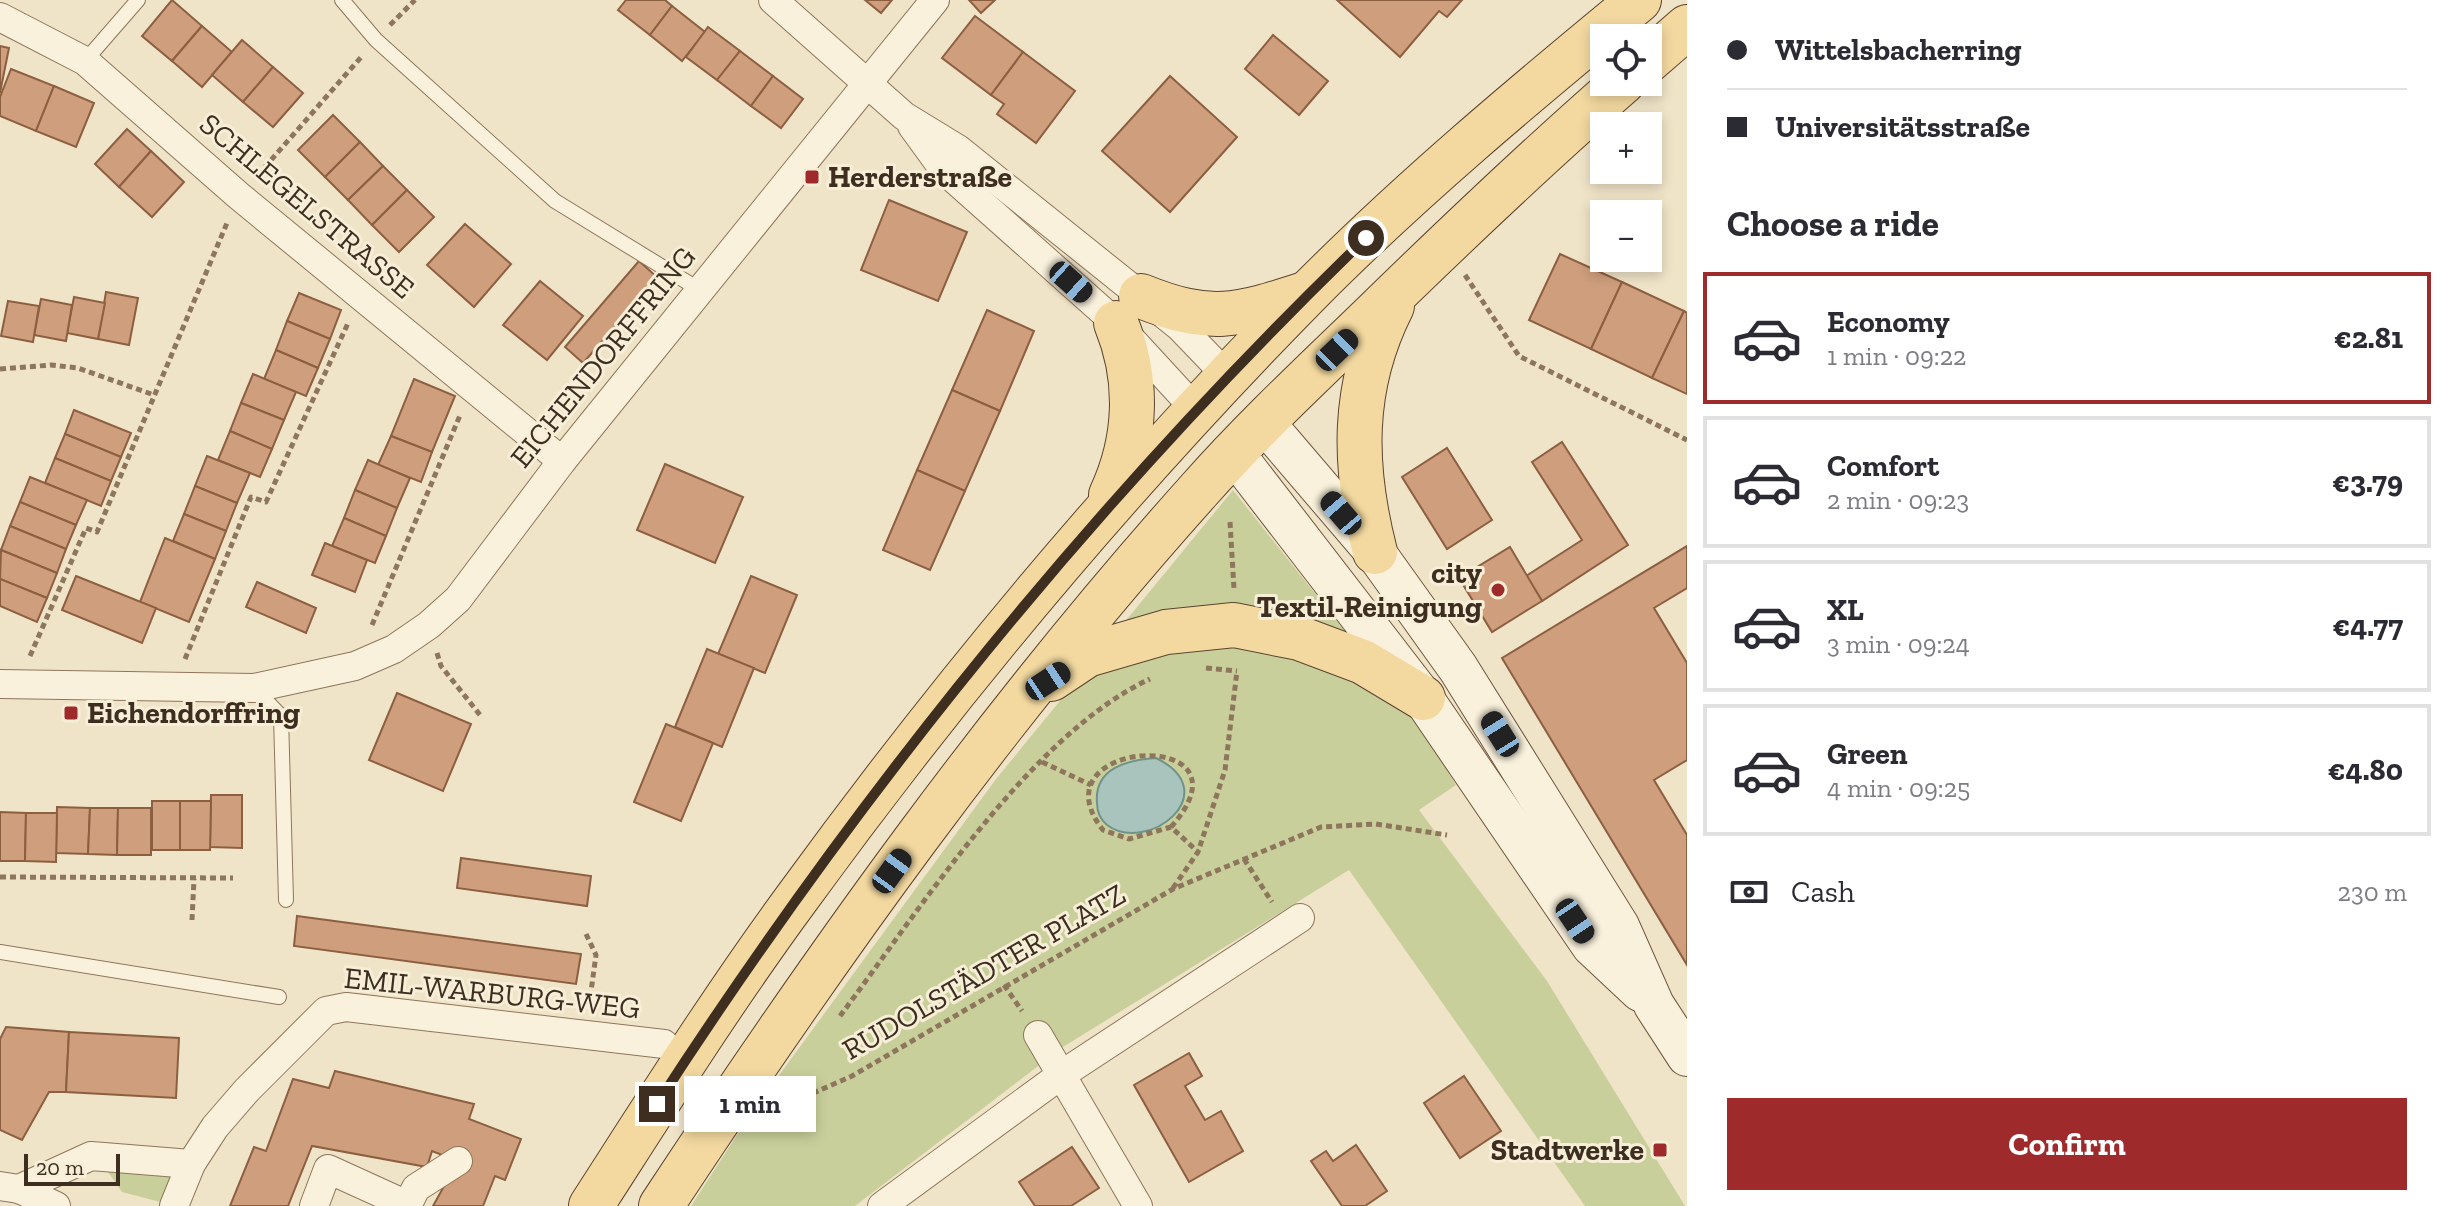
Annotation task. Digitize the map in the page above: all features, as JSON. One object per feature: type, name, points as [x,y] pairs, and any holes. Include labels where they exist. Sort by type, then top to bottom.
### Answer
[{"type":"main road","points":[[591,1206],[795,900],[973,669],[1102,516],[1308,293],[1514,104],[1639,0]]},
{"type":"main road","points":[[1662,49],[1687,27]]},
{"type":"main road","points":[[661,1206],[843,939],[941,804],[1121,581],[1263,421],[1402,286],[1608,96]]},
{"type":"main road","points":[[1375,552],[1361,497],[1358,459],[1365,380],[1378,335],[1402,286]]},
{"type":"main road","points":[[1102,516],[1130,442],[1132,379],[1127,349],[1129,309],[1174,309],[1215,316],[1249,312],[1308,293]]},
{"type":"main road","points":[[1228,377],[1375,552],[1458,668],[1611,913],[1654,1005],[1687,1056]]},
{"type":"main road","points":[[1197,411],[1234,453],[1423,698],[1592,946],[1654,1005]]},
{"type":"main road","points":[[1029,693],[1087,655],[1166,632],[1234,625],[1299,638],[1363,662],[1423,698]]},
{"type":"street","points":[[773,0],[904,116],[958,149],[1129,309],[1197,411]]},
{"type":"street","points":[[867,85],[935,0]]},
{"type":"street","name":"SCHLEGELSTRASSE","points":[[0,17],[85,61],[239,196],[562,461]]},
{"type":"street","name":"EICHENDORFFRING","points":[[9,685],[254,688],[355,666],[394,649],[429,625],[458,599],[562,461],[867,85]]},
{"type":"street","points":[[1129,309],[1180,327],[1228,377]]},
{"type":"street","points":[[882,1206],[1061,1075],[1294,922]]},
{"type":"street","name":"EMIL-WARBURG-WEG","points":[[174,1206],[191,1164],[215,1127],[247,1090],[326,1011],[346,1007],[664,1044]]},
{"type":"street","points":[[1038,1035],[1138,1206]]},
{"type":"street","points":[[10,1188],[91,1156],[191,1164]]},
{"type":"street","points":[[314,1206],[328,1169],[407,1205],[416,1188],[458,1161]]},
{"type":"street","points":[[10,1188],[56,1206]]},
{"type":"lane","points":[[85,61],[138,0]]},
{"type":"lane","points":[[342,0],[376,40],[555,201],[700,290]]},
{"type":"lane","points":[[254,688],[281,716],[286,900]]},
{"type":"lane","points":[[0,952],[279,997]]},
{"type":"path","points":[[9,685],[86,528],[97,532],[239,196],[415,0]]},
{"type":"path","points":[[1457,264],[1519,356],[1687,440]]},
{"type":"path","points":[[174,688],[251,497],[266,502],[361,295]]},
{"type":"path","points":[[0,369],[51,365],[78,368],[154,395]]},
{"type":"path","points":[[355,666],[472,386]]},
{"type":"path","points":[[429,625],[441,666],[480,715]]},
{"type":"path","name":"RUDOLSTÄDTER PLATZ","points":[[1173,889],[1198,852],[1225,770],[1237,671],[1200,668]]},
{"type":"path","name":"RUDOLSTÄDTER PLATZ","points":[[831,1028],[1003,802],[1071,732],[1123,692],[1164,673]]},
{"type":"path","points":[[1042,762],[1091,785],[1100,774],[1132,754],[1163,754],[1171,758],[1187,773],[1191,797],[1171,827],[1198,852]]},
{"type":"path","name":"RUDOLSTÄDTER PLATZ","points":[[1091,785],[1091,809],[1103,830],[1129,839],[1171,827]]},
{"type":"path","name":"RUDOLSTÄDTER PLATZ","points":[[783,1090],[773,1103],[802,1098],[852,1076],[1173,889],[1321,827],[1376,824],[1447,835]]},
{"type":"path","points":[[1244,859],[1294,922]]},
{"type":"path","points":[[0,877],[233,878]]},
{"type":"path","points":[[192,920],[194,879]]},
{"type":"path","points":[[585,1034],[596,955],[586,934]]},
{"type":"green space","points":[[1233,490],[1417,722],[1456,785],[1419,810],[1547,981],[1685,1206],[1585,1206],[1349,870],[1063,1047],[855,1206],[691,1206],[750,1115],[996,779]]},
{"type":"green space","points":[[133,1169],[172,1173],[164,1203],[122,1192],[108,1172]]},
{"type":"water","points":[[1156,758],[1176,772],[1184,787],[1182,802],[1173,816],[1159,826],[1142,832],[1124,832],[1107,825],[1098,809],[1097,791],[1101,781],[1114,768]]},
{"type":"building","points":[[172,0],[202,26],[172,61],[142,36]]},
{"type":"building","points":[[626,0],[665,0],[672,6],[650,35],[618,10]]},
{"type":"building","points":[[865,0],[892,0],[881,13]]},
{"type":"building","points":[[969,0],[995,0],[981,13]]},
{"type":"building","points":[[1337,0],[1462,0],[1447,17],[1439,11],[1400,57]]},
{"type":"building","points":[[672,6],[705,32],[682,61],[650,35]]},
{"type":"building","points":[[975,16],[1023,52],[991,95],[942,58]]},
{"type":"building","points":[[202,26],[232,52],[202,87],[172,61]]},
{"type":"building","points":[[708,27],[740,51],[717,80],[686,57]]},
{"type":"building","points":[[1273,35],[1328,81],[1299,115],[1245,69]]},
{"type":"building","points":[[242,40],[273,67],[243,102],[212,75]]},
{"type":"building","points":[[0,46],[9,48],[0,93]]},
{"type":"building","points":[[740,51],[773,76],[751,106],[717,80]]},
{"type":"building","points":[[1023,52],[1075,91],[1036,143],[997,114],[1004,104],[991,95]]},
{"type":"building","points":[[273,67],[303,93],[273,127],[243,102]]},
{"type":"building","points":[[11,69],[54,86],[36,131],[0,116],[0,97]]},
{"type":"building","points":[[773,76],[803,99],[781,128],[751,106]]},
{"type":"building","points":[[1170,76],[1237,137],[1170,212],[1102,151]]},
{"type":"building","points":[[54,86],[94,103],[76,147],[36,131]]},
{"type":"building","points":[[333,115],[360,142],[325,177],[298,150]]},
{"type":"building","points":[[127,129],[151,151],[119,187],[95,164]]},
{"type":"building","points":[[360,142],[383,166],[348,200],[325,177]]},
{"type":"building","points":[[151,151],[184,182],[152,217],[119,187]]},
{"type":"building","points":[[383,166],[407,190],[372,225],[348,200]]},
{"type":"building","points":[[407,190],[434,217],[399,252],[372,225]]},
{"type":"building","points":[[889,200],[967,232],[938,301],[861,270]]},
{"type":"building","points":[[465,224],[511,264],[474,307],[427,265]]},
{"type":"building","points":[[1560,254],[1590,268],[1590,272],[1600,272],[1622,282],[1591,349],[1529,320]]},
{"type":"building","points":[[639,261],[658,278],[583,363],[565,347]]},
{"type":"building","points":[[540,281],[583,316],[547,360],[503,325]]},
{"type":"building","points":[[1622,282],[1684,311],[1652,378],[1591,349]]},
{"type":"building","points":[[106,292],[138,298],[129,345],[98,339]]},
{"type":"building","points":[[299,293],[341,310],[330,339],[287,321]]},
{"type":"building","points":[[74,297],[105,303],[98,339],[67,333]]},
{"type":"building","points":[[41,299],[72,305],[66,341],[34,335]]},
{"type":"building","points":[[8,301],[39,306],[33,342],[1,336]]},
{"type":"building","points":[[987,310],[1034,331],[1000,411],[952,390]]},
{"type":"building","points":[[1684,311],[1687,313],[1687,394],[1652,378]]},
{"type":"building","points":[[287,321],[330,339],[318,368],[276,350]]},
{"type":"building","points":[[276,350],[318,368],[306,396],[264,379]]},
{"type":"building","points":[[253,374],[296,392],[284,420],[241,403]]},
{"type":"building","points":[[414,379],[455,396],[432,452],[391,436]]},
{"type":"building","points":[[952,390],[1000,411],[965,491],[917,470]]},
{"type":"building","points":[[241,403],[284,420],[272,449],[230,431]]},
{"type":"building","points":[[74,410],[131,433],[121,457],[65,434]]},
{"type":"building","points":[[230,431],[272,449],[260,477],[218,460]]},
{"type":"building","points":[[65,434],[121,457],[111,481],[55,458]]},
{"type":"building","points":[[391,436],[432,452],[421,482],[378,465]]},
{"type":"building","points":[[1562,442],[1628,545],[1542,601],[1526,576],[1582,540],[1532,462]]},
{"type":"building","points":[[1447,448],[1492,520],[1447,549],[1402,477]]},
{"type":"building","points":[[207,456],[250,473],[237,503],[195,486]]},
{"type":"building","points":[[55,458],[111,481],[101,506],[45,483]]},
{"type":"building","points":[[368,460],[410,478],[397,508],[355,490]]},
{"type":"building","points":[[665,464],[743,497],[715,563],[637,530]]},
{"type":"building","points":[[917,470],[965,491],[930,570],[883,550]]},
{"type":"building","points":[[30,477],[87,500],[76,525],[20,502]]},
{"type":"building","points":[[195,486],[237,503],[226,531],[184,514]]},
{"type":"building","points":[[355,490],[397,508],[386,536],[344,518]]},
{"type":"building","points":[[20,502],[76,525],[66,549],[10,526]]},
{"type":"building","points":[[184,514],[226,531],[215,559],[173,541]]},
{"type":"building","points":[[344,518],[386,536],[375,563],[332,546]]},
{"type":"building","points":[[10,526],[66,549],[57,573],[1,550]]},
{"type":"building","points":[[165,538],[215,559],[189,622],[140,602]]},
{"type":"building","points":[[325,543],[367,560],[355,592],[312,575]]},
{"type":"building","points":[[1687,546],[1687,588],[1654,608],[1687,663],[1687,760],[1654,780],[1687,835],[1687,965],[1502,658]]},
{"type":"building","points":[[1510,547],[1542,601],[1492,632],[1459,578]]},
{"type":"building","points":[[1,550],[57,573],[47,598],[0,579]]},
{"type":"building","points":[[76,576],[156,608],[142,643],[62,610]]},
{"type":"building","points":[[751,576],[797,595],[765,673],[718,654]]},
{"type":"building","points":[[0,579],[47,598],[37,622],[0,606]]},
{"type":"building","points":[[257,582],[316,608],[306,633],[246,607]]},
{"type":"building","points":[[707,649],[754,668],[722,747],[675,727]]},
{"type":"building","points":[[397,693],[471,724],[443,791],[369,760]]},
{"type":"building","points":[[666,724],[713,743],[681,821],[634,802]]},
{"type":"building","points":[[211,795],[242,795],[242,848],[210,847]]},
{"type":"building","points":[[152,801],[180,801],[180,850],[152,850]]},
{"type":"building","points":[[180,801],[211,801],[210,850],[180,850]]},
{"type":"building","points":[[57,807],[90,808],[88,854],[56,853]]},
{"type":"building","points":[[90,808],[118,808],[117,855],[88,854]]},
{"type":"building","points":[[118,808],[151,808],[151,855],[117,855]]},
{"type":"building","points":[[0,812],[26,813],[25,861],[0,861]]},
{"type":"building","points":[[26,813],[57,813],[56,862],[25,861]]},
{"type":"building","points":[[461,858],[591,876],[587,906],[457,888]]},
{"type":"building","points":[[297,916],[581,954],[576,984],[294,946]]},
{"type":"building","points":[[6,1027],[69,1032],[66,1092],[49,1092],[22,1140],[0,1130],[0,1039]]},
{"type":"building","points":[[69,1032],[179,1038],[176,1098],[66,1092]]},
{"type":"building","points":[[1189,1053],[1202,1076],[1185,1086],[1205,1120],[1221,1111],[1243,1151],[1189,1182],[1134,1085]]},
{"type":"building","points":[[335,1071],[474,1104],[469,1119],[521,1139],[505,1180],[495,1176],[483,1206],[433,1206],[458,1161],[432,1151],[427,1167],[312,1146],[288,1206],[230,1206],[254,1147],[266,1151],[293,1079],[329,1088]]},
{"type":"building","points":[[1464,1076],[1501,1131],[1460,1158],[1424,1103]]},
{"type":"building","points":[[1356,1145],[1387,1191],[1365,1206],[1342,1206],[1311,1161],[1326,1151],[1333,1161]]},
{"type":"building","points":[[1072,1147],[1099,1188],[1071,1206],[1035,1206],[1019,1182]]},
{"type":"place","name":"Herderstraße","points":[[812,177]]},
{"type":"place","name":"city Textil-Reinigung","points":[[1498,590]]},
{"type":"place","name":"Eichendorffring","points":[[71,713]]},
{"type":"place","name":"Stadtwerke","points":[[1660,1150]]},
{"type":"route","points":[[657,1104],[795,900],[982,658],[1102,516],[1197,411],[1308,293],[1366,238]]}]
